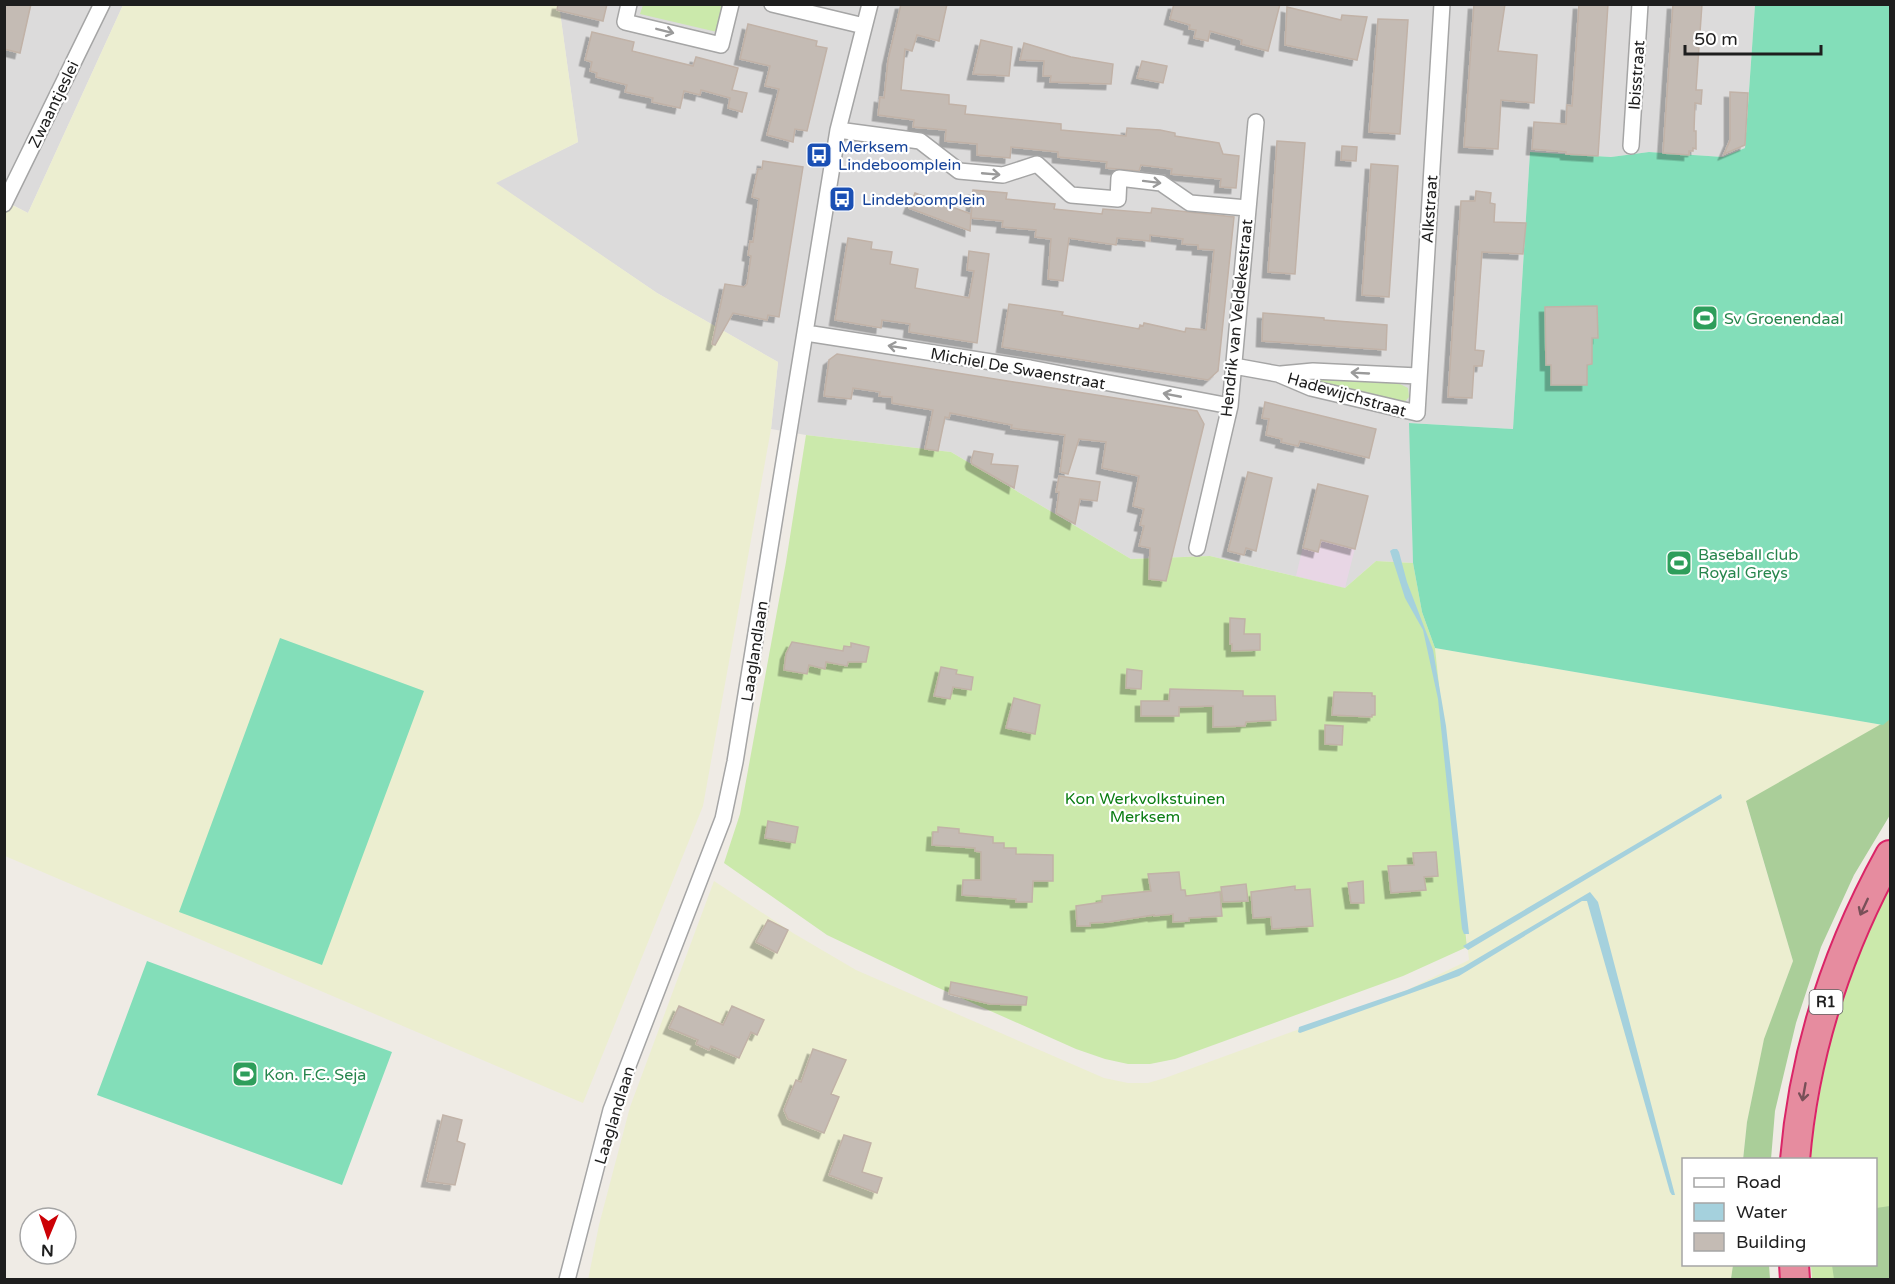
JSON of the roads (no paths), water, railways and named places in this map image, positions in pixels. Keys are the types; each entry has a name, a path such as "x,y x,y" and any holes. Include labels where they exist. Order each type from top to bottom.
{"highway":[{"name":"R1","path":"1794,1158 1805,1087 1826,1002 1849,939 1890,855"}],"street":[{"name":"Zwaantjeslei","path":"4,204 102,4"},
{"path":"629,4 625,22 721,45 731,4"},
{"path":"772,4 864,26"},
{"name":"Laaglandlaan","path":"567,1280 611,1110 723,819 735,762 838,130 870,4"},
{"name":"Alkstraat","path":"1417,413 1442,4"},
{"name":"Ibisstraat","path":"1631,146 1640,4"},
{"name":"Hendrik van Veldekestraat","path":"1197,548 1230,406 1256,122"},
{"path":"838,130 920,141 959,171 1003,175 1037,164 1071,195 1118,200 1119,178 1161,183 1190,204 1247,208"},
{"name":"Michiel De Swaenstraat","path":"806,333 1030,368 1230,406"},
{"name":"Hadewijchstraat","path":"1234,366 1278,374 1311,388 1417,413"},
{"name":"Hadewijchstraat","path":"1278,374 1313,371 1418,376"}],"water":[{"path":"1393,549 1399,552 1407,582 1433,650 1446,726 1469,934 1464,934 1462,929 1438,699 1423,630 1405,598 1390,551"},
{"path":"1721,794 1722,798 1468,950 1463,946"},
{"path":"1590,892 1598,902 1675,1195 1670,1192 1587,901 1582,901 1459,976 1298,1032 1299,1027 1407,990 1463,967"}],"place":[{"name":"Merksem Lindeboomplein","path":"819,155"},
{"name":"Lindeboomplein","path":"842,199"},
{"name":"Sv Groenendaal","path":"1705,318"},
{"name":"Baseball club Royal Greys","path":"1679,563"},
{"name":"Kon. F.C. Seja","path":"245,1074"}],"park label":[{"name":"Kon Werkvolkstuinen Merksem","path":"1145,807"}]}
